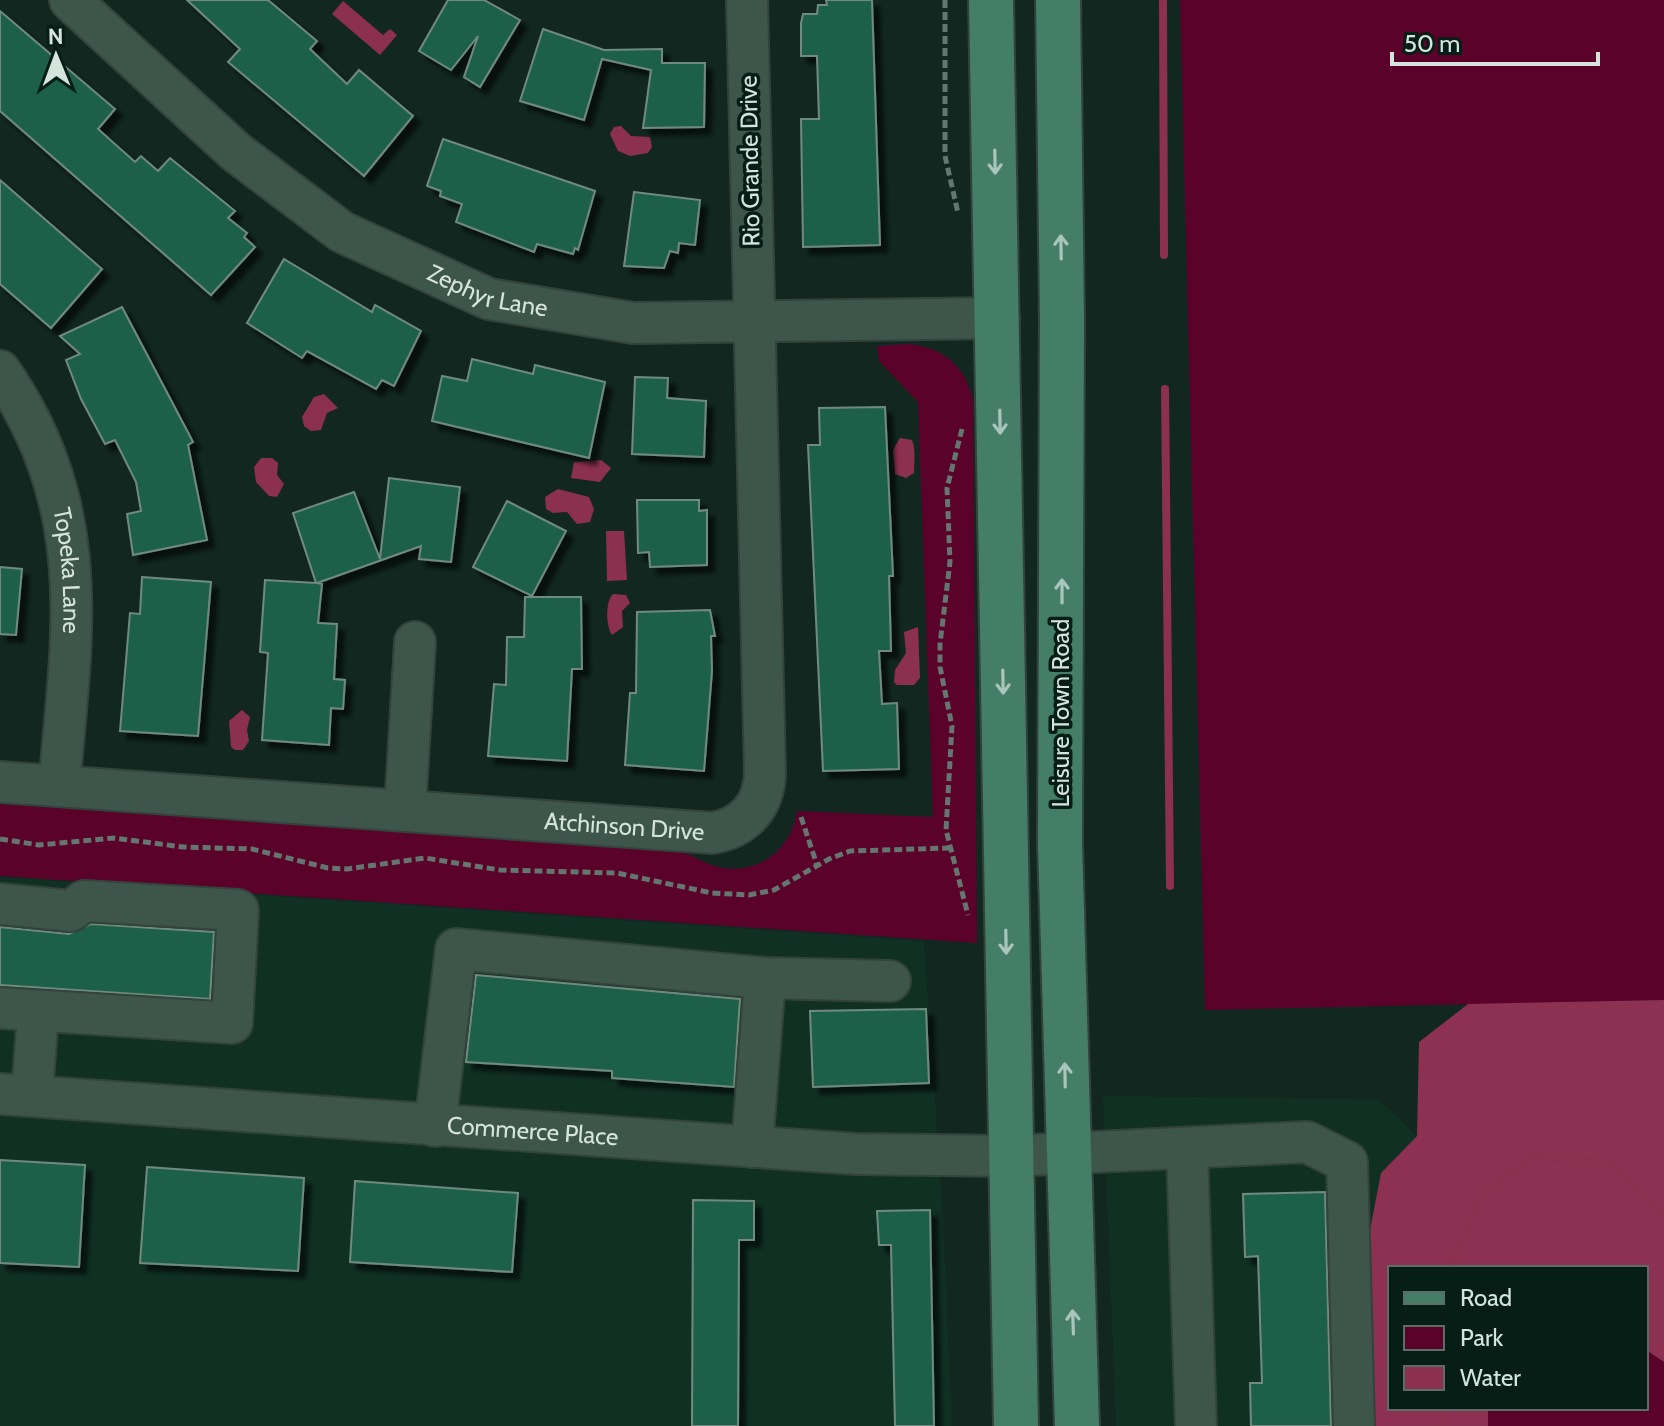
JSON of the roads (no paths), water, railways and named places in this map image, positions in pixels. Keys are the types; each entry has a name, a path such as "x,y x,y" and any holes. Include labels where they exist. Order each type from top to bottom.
{"main road":[{"path":"991,0 999,318 1009,1156 1016,1426"},
{"name":"Leisure Town Road","path":"1058,0 1063,455 1060,843 1077,1426"},
{"path":"993,64 1023,119 1028,289 1062,319"},
{"path":"999,318 1034,341 1036,426 1063,455"}],"street":[{"name":"Zephyr Lane","path":"70,0 236,152 342,232 489,299 633,323 999,318"},
{"name":"Rio Grande Drive","path":"747,0 753,323"},
{"name":"Atchinson Drive","path":"0,782 713,833 738,825 757,806 765,773 753,323"},
{"name":"Topeka Lane","path":"0,371 23,406 50,460 66,518 71,563 72,623 59,786"},
{"path":"405,810 415,642"},
{"path":"0,904 71,911 84,901 238,910 232,1023 19,1009 16,1095"},
{"path":"435,1126 456,949 765,978 890,981"},
{"path":"752,1147 765,978"},
{"name":"Commerce Place","path":"16,1095 857,1154 1009,1156 1307,1142 1347,1162 1354,1426"},
{"path":"1187,1149 1196,1426"}],"water":[{"path":"343,1 383,35 390,29 397,35 380,55 332,14"},
{"path":"621,126 631,136 650,137 652,147 648,153 630,156 618,151 610,134 614,127"},
{"path":"324,394 338,408 327,413 321,430 311,431 304,426 302,417 314,397"},
{"path":"900,438 912,440 914,448 914,473 906,478 895,474 893,450"},
{"path":"261,458 272,458 278,463 277,475 284,484 277,497 269,496 256,482 254,467"},
{"path":"601,460 611,468 600,482 571,478 574,462"},
{"path":"558,489 589,497 594,509 590,522 577,524 567,512 553,513 546,509 545,497"},
{"path":"606,531 624,531 627,580 607,581"},
{"path":"613,594 626,595 630,603 622,611 623,627 612,635 607,614"},
{"path":"918,627 920,678 914,685 897,685 894,682 895,670 906,653 904,632"},
{"path":"242,710 250,717 247,730 249,741 243,750 235,750 231,747 229,721"}],"waterway":[{"path":"1163,0 1164,255"},
{"path":"1165,389 1170,886"},
{"path":"1451,1266 1484,1191 1533,1157 1607,1161 1664,1219"},
{"path":"1442,1410 1442,1426"}]}
